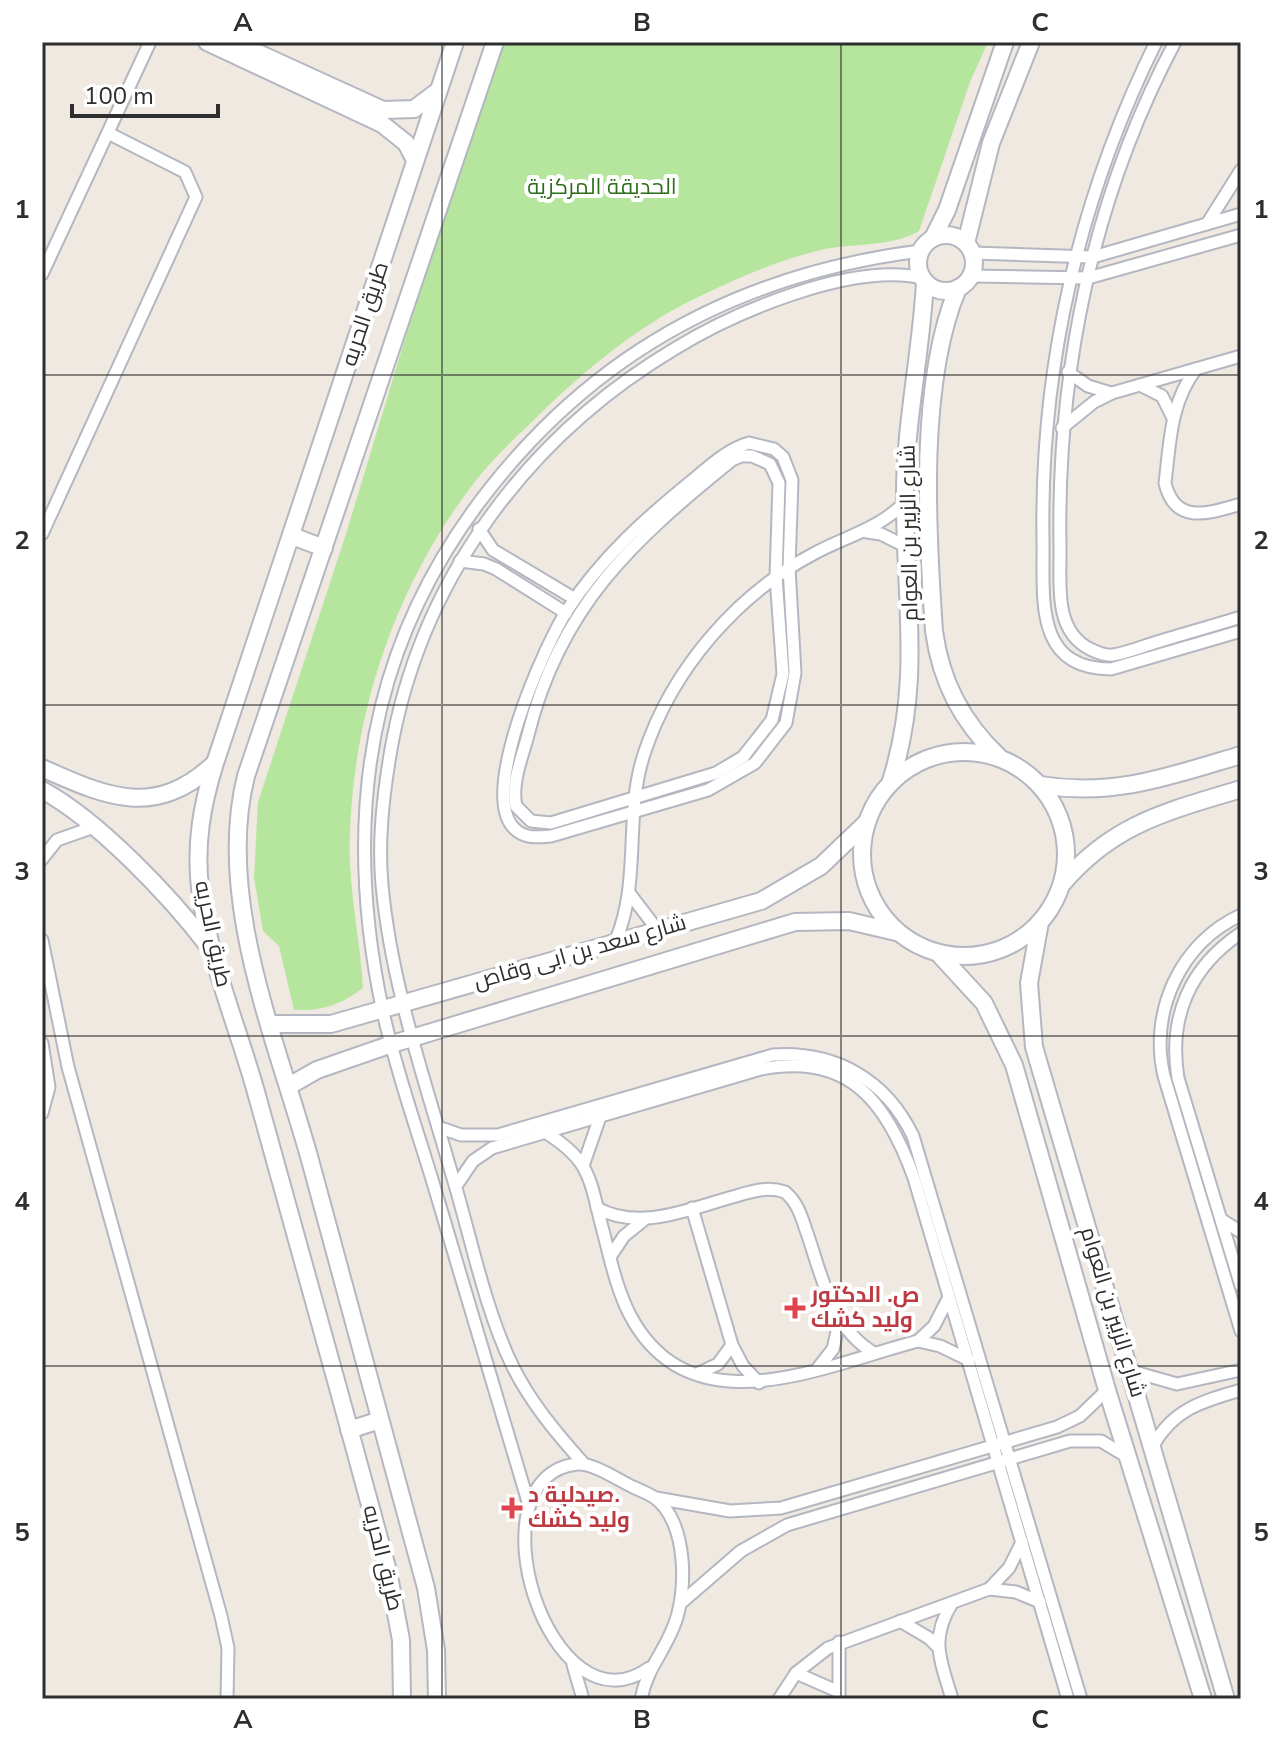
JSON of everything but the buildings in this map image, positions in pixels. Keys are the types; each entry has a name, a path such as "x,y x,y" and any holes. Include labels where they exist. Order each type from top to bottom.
{"street":[{"path":"42,274 150,42"},
{"path":"207,42 335,96 393,112 424,104 439,90"},
{"path":"234,42 391,129 406,143 415,160"},
{"name":"طريق الحريه","path":"402,1699 396,1609 250,1069 212,951 200,888 198,835 201,809 215,763 455,42"},
{"name":"طريق الحريه","path":"437,1699 436,1650 426,1588 270,1024 238,888 238,813 246,776 495,42"},
{"path":"649,1668 639,1675 615,1682 591,1676 572,1660 538,1609 531,1589 526,1549 529,1505 383,1010 364,880 363,842 371,765 385,688 397,647 433,568 458,530 546,424 592,383 655,338 725,302 828,267 920,251 933,238 947,210 1005,42"},
{"path":"971,276 969,248 991,143 1031,42"},
{"path":"1156,42 1114,139 1070,280 1052,374 1044,458 1045,614 1048,629 1066,656 1095,669 1111,669 1241,631"},
{"path":"1175,42 1121,164 1093,257 1068,372 1062,428 1061,607 1069,631 1088,648 1112,655 1241,617"},
{"path":"42,534 195,206 195,188 185,172 108,133"},
{"path":"1207,224 1241,170"},
{"path":"933,238 950,234 969,248 1076,259 1093,257 1241,214"},
{"path":"1107,1390 1090,1408 1068,1422 781,1508 705,1509 656,1498 584,1464 538,1408 513,1367 411,1038 402,1005 382,884 384,791 411,669 433,611 479,529 532,465 574,423 644,367 697,335 756,307 818,288 896,274 924,280 941,291 958,288 971,276 1088,278 1241,235"},
{"path":"920,251 918,265 924,280"},
{"name":"شارع الزبير بن العوام","path":"890,783 910,695 905,502 910,400 924,280"},
{"name":"شارع الزبير بن العوام","path":"958,288 941,340 929,469 934,631 937,655 952,696 973,729 1001,758"},
{"path":"1062,428 1094,402 1112,393 1241,356"},
{"path":"1196,369 1185,384 1173,419 1165,483 1172,502 1188,514 1198,516 1235,505 1241,514"},
{"path":"1068,372 1088,386 1112,393"},
{"path":"1140,385 1162,396 1173,419"},
{"path":"789,568 789,468 783,457 762,444 737,446 653,518 606,577 571,628 521,738 514,796 516,806 531,821 551,823 632,800 730,766 765,733 778,705 783,674 776,577 779,483 770,464 752,456 732,460 653,518 616,547 575,599 541,660 504,792 507,818 516,830 535,837 551,836 708,790 741,773 778,738 795,690 789,568"},
{"path":"616,940 630,894 632,800 655,726 695,657 732,613 776,577 827,547 866,531 905,502"},
{"path":"479,529 493,550 575,599"},
{"path":"866,531 881,534 907,547"},
{"path":"292,536 324,548"},
{"path":"460,561 496,569 566,613"},
{"path":"1185,633 1189,646"},
{"path":"1062,884 1066,849 1064,832 1050,799 1040,785 1001,758 977,752 942,755 909,768 890,783 875,802 866,823 861,847 865,882 880,914 896,932 938,953 960,956 1004,948 1040,922 1062,884 1092,852 1128,827 1241,789"},
{"path":"1040,785 1078,790 1126,787 1241,755"},
{"path":"42,768 97,790 147,798 178,792 215,763"},
{"path":"42,790 94,827 168,898 212,951"},
{"name":"شارع سعد بن ابى وقاص","path":"270,1024 311,1027 383,1010 656,928 761,901 821,866 866,823"},
{"path":"42,859 57,840 94,827"},
{"path":"630,894 656,928"},
{"path":"1241,915 1207,937 1185,962 1164,1009 1160,1042 1164,1076 1241,1331"},
{"name":"شارع سعد بن ابى وقاص","path":"289,1086 317,1070 392,1044 795,922 849,921 896,932"},
{"name":"شارع الزبير بن العوام","path":"1040,922 1029,983 1034,1047 1226,1699"},
{"path":"1240,1280 1178,1078 1174,1045 1179,1012 1192,981 1214,954 1241,933"},
{"path":"42,940 68,1067 221,1616 228,1648 227,1699"},
{"name":"شارع الزبير بن العوام","path":"938,953 984,1003 1006,1042 1107,1390 1203,1699"},
{"path":"42,1043 49,1087 42,1113"},
{"path":"456,1186 466,1169 481,1154 600,1117 642,1098 758,1057 789,1054 836,1062 864,1076 888,1096 913,1136 1000,1444 1022,1542 1068,1699"},
{"path":"438,1127 461,1135 498,1135 776,1067 819,1069 860,1088 884,1110 900,1139 969,1360 1000,1444"},
{"path":"600,1117 584,1163 624,1302 642,1332 666,1357 697,1374 728,1382 759,1383 918,1341 950,1349 969,1360"},
{"path":"545,1132 584,1163"},
{"path":"597,1208 619,1218 644,1220 762,1189 785,1192 798,1208 839,1323 855,1340 874,1353"},
{"path":"692,1208 732,1345 743,1366 759,1383"},
{"path":"610,1257 624,1236 644,1220"},
{"path":"1222,1220 1241,1232"},
{"path":"1076,1278 1101,1271"},
{"path":"918,1341 940,1317 949,1297"},
{"path":"817,1370 833,1349 839,1323"},
{"path":"697,1374 718,1364 732,1345"},
{"path":"1131,1371 1177,1384 1241,1370"},
{"path":"1153,1446 1167,1424 1187,1408 1241,1390"},
{"path":"349,1430 380,1420"},
{"path":"682,1602 720,1567 787,1525 1004,1460 1086,1439 1115,1447 1128,1457"},
{"path":"1004,1460 1081,1699"},
{"path":"529,1505 549,1475 566,1467 584,1464"},
{"path":"641,1699 649,1668 669,1637 682,1602 681,1550 669,1518 656,1498"},
{"path":"779,1699 796,1673 839,1642 989,1589 1009,1568 1022,1542"},
{"path":"989,1589 1016,1592 1040,1602"},
{"path":"952,1699 937,1646 942,1623 953,1603"},
{"path":"900,1621 937,1646"},
{"path":"796,1673 838,1695 839,1642"},
{"path":"572,1660 583,1699"}],"green space":[{"name":"الحديقة المركزية","path":"499,42 988,42 970,82 919,231 898,240 825,249 789,259 684,304 629,339 577,380 490,463 474,483 423,562 402,604 371,692 354,784 350,831 352,889 363,988 331,1006 294,1010 279,946 263,931 254,878 258,802 346,534 454,177"}],"place":[{"name":"ص. الدكتور وليد كشك","path":"795,1308"},
{"name":"صيدلية د. وليد كشك","path":"512,1508"}]}
